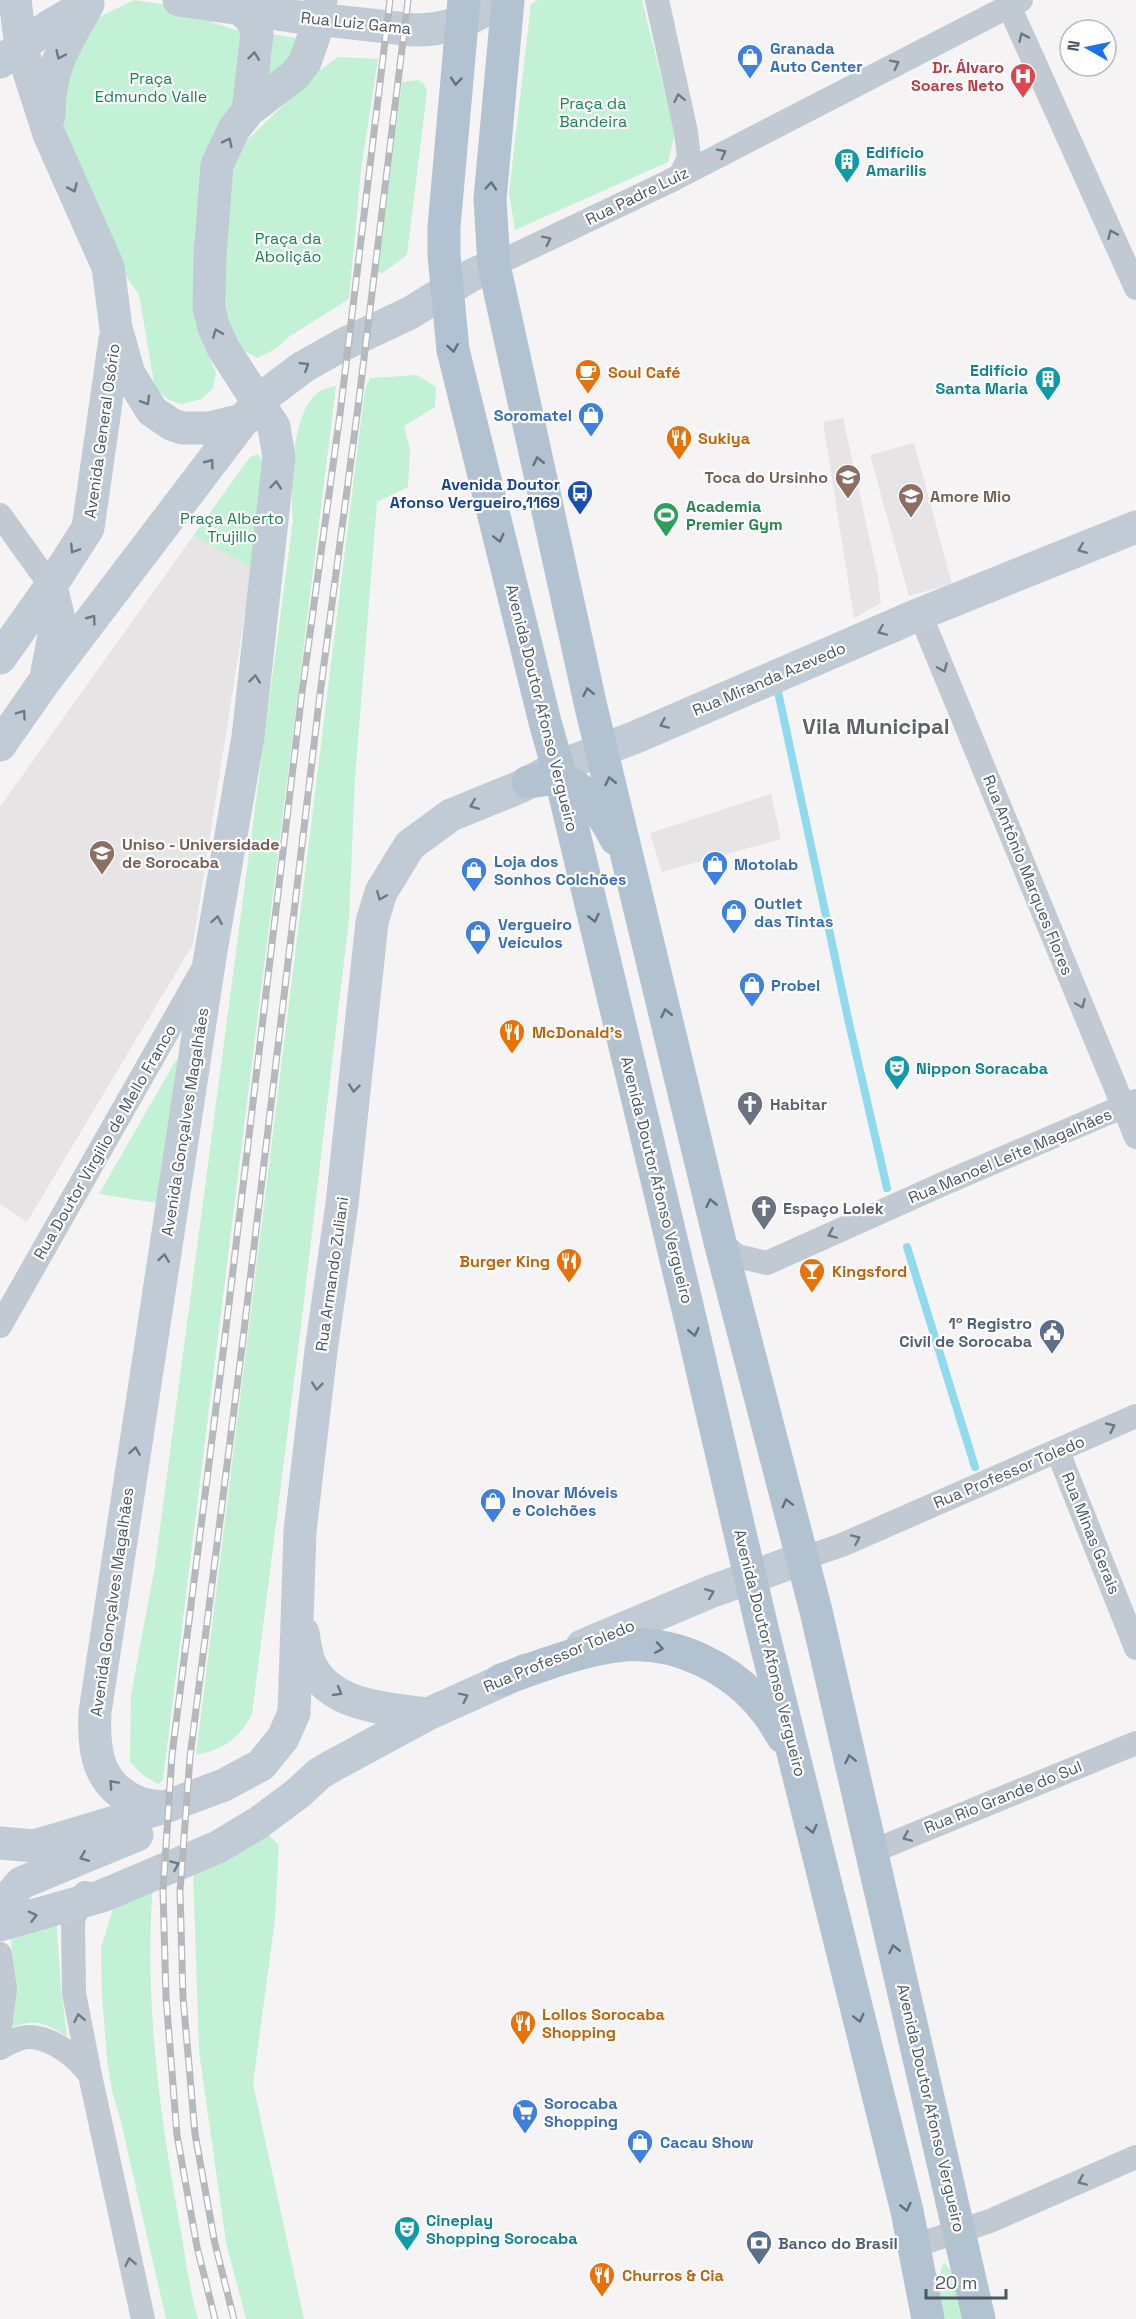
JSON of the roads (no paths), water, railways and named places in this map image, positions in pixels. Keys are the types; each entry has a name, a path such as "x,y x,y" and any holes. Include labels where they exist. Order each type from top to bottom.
{"main road":[{"name":"Avenida Doutor Afonso Vergueiro","path":"506,0 490,199 494,265 591,707 603,749 720,1242 816,1611 979,2319"},
{"name":"Avenida Doutor Afonso Vergueiro","path":"463,11 443,239 453,350 559,773 914,2246 928,2318"},
{"path":"528,782 559,773 585,795 608,821 633,879"},
{"path":"501,1680 563,1659 625,1645 652,1646 691,1655 726,1673 765,1710 784,1739 799,1772"}],"street":[{"path":"15,0 10,55 49,134 108,267 116,328"},
{"name":"Rua Luiz Gama","path":"178,0 239,9 320,10 414,30 432,30 463,11 506,0"},
{"path":"657,0 686,132 688,158 681,174"},
{"path":"10,55 48,27 92,2"},
{"path":"49,134 53,73 58,57 92,2"},
{"path":"1015,3 1136,288"},
{"name":"Rua Padre Luiz","path":"247,399 342,345 410,313 470,276 681,174 1015,3"},
{"path":"239,9 250,16 255,23 257,34 248,111"},
{"path":"0,745 247,399 213,325 209,308 210,256 217,165 234,129 248,111 295,75 305,62 320,10"},
{"name":"Avenida General Osório","path":"116,328 129,374 152,411 171,424 182,428 209,428 247,399"},
{"name":"Avenida General Osório","path":"0,658 51,586 87,528 116,328"},
{"name":"Avenida Gonçalves Magalhães","path":"165,1807 138,1803 112,1786 96,1753 95,1712 210,957 248,737 279,457 274,428 247,399"},
{"path":"0,515 51,586 58,615 53,650 44,682"},
{"name":"Rua Miranda Azevedo","path":"559,773 603,749 920,614 1136,527"},
{"name":"Rua Antônio Marques Flores","path":"920,614 1130,1104 1136,1137"},
{"name":"Rua Armando Zuliani","path":"305,1784 294,1713 300,1531 321,1351 341,1215 372,922 381,892 410,845 451,815 528,782"},
{"name":"Rua Doutor Virgilio de Mello Franco","path":"0,1326 210,957"},
{"name":"Rua Manoel Leite Magalhães","path":"720,1242 737,1256 767,1263 945,1183 1130,1104"},
{"name":"Rua Professor Toledo","path":"0,1925 83,1899 218,1847 258,1823 305,1784 428,1714 501,1680 751,1577 842,1545 1136,1416"},
{"name":"Rua Minas Gerais","path":"1058,1452 1136,1648"},
{"path":"298,1605 309,1663 324,1683 350,1699 367,1705 428,1714"},
{"path":"0,1908 21,1883 216,1802 254,1781 277,1762 287,1746 291,1737 294,1713"},
{"name":"Rua Armando Zuliani","path":"165,1807 224,1785 261,1765 283,1738 294,1713"},
{"name":"Rua Rio Grande do Sul","path":"871,1852 1136,1743"},
{"path":"0,1843 34,1846 165,1807"},
{"path":"83,1899 87,1912 72,1944 74,1993 143,2319"},
{"path":"0,1954 5,1990 0,2027"},
{"path":"0,2048 21,2038 31,2037 42,2040 75,2057 90,2075"},
{"path":"914,2246 990,2220 1136,2157"}],"waterway":[{"path":"777,687 887,1188"},
{"path":"907,1247 975,1467"}],"railway":[{"path":"215,2319 197,2247 177,2135 166,1997 163,1891 172,1755 225,1337 302,692 340,414 390,0"},
{"path":"234,2319 215,2244 195,2134 183,1997 180,1891 190,1757 243,1339 320,694 408,0"}],"place":[{"name":"Granada Auto Center","path":"750,80"},
{"name":"Dr. Álvaro Soares Neto","path":"1023,99"},
{"name":"Edifício Amarilis","path":"847,184"},
{"name":"Soul Café","path":"588,395"},
{"name":"Edifício Santa Maria","path":"1048,402"},
{"name":"Soromatel","path":"591,438"},
{"name":"Sukiya","path":"679,461"},
{"name":"Toca do Ursinho","path":"848,500"},
{"name":"Avenida Doutor Afonso Vergueiro,1169","path":"580,516"},
{"name":"Amore Mio","path":"911,519"},
{"name":"Academia Premier Gym","path":"666,538"},
{"name":"Uniso - Universidade de Sorocaba","path":"102,876"},
{"name":"Motolab","path":"715,887"},
{"name":"Loja dos Sonhos Colchões","path":"474,893"},
{"name":"Outlet das Tintas","path":"734,935"},
{"name":"Vergueiro Veículos","path":"478,956"},
{"name":"Probel","path":"752,1008"},
{"name":"McDonald's","path":"512,1055"},
{"name":"Nippon Soracaba","path":"897,1091"},
{"name":"Habitar","path":"750,1127"},
{"name":"Espaço Lolek","path":"764,1231"},
{"name":"Burger King","path":"569,1284"},
{"name":"Kingsford","path":"812,1294"},
{"name":"1º Registro Civil de Sorocaba","path":"1052,1355"},
{"name":"Inovar Móveis e Colchões","path":"493,1524"},
{"name":"Lollos Sorocaba Shopping","path":"523,2046"},
{"name":"Sorocaba Shopping","path":"525,2135"},
{"name":"Cacau Show","path":"640,2165"},
{"name":"Cineplay Shopping Sorocaba","path":"407,2252"},
{"name":"Banco do Brasil","path":"759,2266"},
{"name":"Churros & Cia","path":"602,2298"}],"district":[{"name":"Vila Municipal","path":"876,726"}],"park label":[{"name":"Praça Edmundo Valle","path":"151,87"},
{"name":"Praça da Bandeira","path":"593,112"},
{"name":"Praça da Abolição","path":"288,247"},
{"name":"Praça Alberto Trujillo","path":"232,527"}]}
